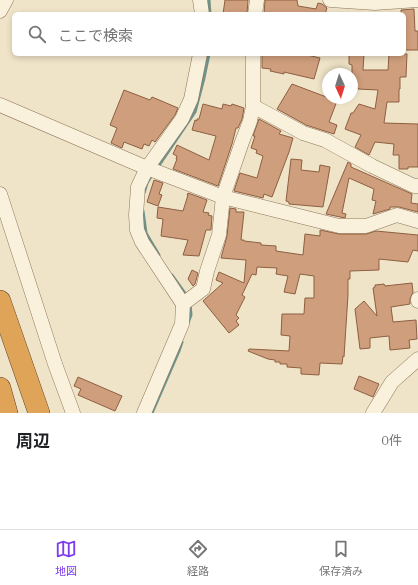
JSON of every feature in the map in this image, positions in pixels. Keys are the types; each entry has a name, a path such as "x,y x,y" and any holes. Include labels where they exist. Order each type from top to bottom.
{"highway":[{"path":"0,300 17,408"},
{"path":"0,325 17,408"}],"street":[{"path":"0,11 6,0"},
{"path":"200,0 202,12"},
{"path":"255,12 257,0"},
{"path":"330,0 374,3 418,0"},
{"path":"144,413 182,324 183,304 142,242 137,230 136,215 138,187 147,168 182,119 191,99 200,56"},
{"path":"183,304 203,289 219,234 223,196 250,121 253,106 253,56"},
{"path":"0,105 147,168 223,196 339,226 366,226 397,216 418,221"},
{"path":"253,106 303,133 325,140 372,166 414,186 418,186"},
{"path":"0,194 73,413"},
{"path":"373,413 392,382 418,359"}],"building":[{"path":"225,0 248,0 247,12 223,12"},
{"path":"265,0 297,0 298,6 316,9 318,3 327,8 326,12 264,12"},
{"path":"414,9 415,31 418,31 418,50 406,50 406,12 401,12 401,10"},
{"path":"407,54 406,77 400,77 399,102 387,102 384,123 418,124 418,167 399,169 399,155 393,155 394,144 375,142 369,155 355,147 361,135 345,129 351,113 353,113 359,104 375,109 378,90 358,89 358,68 352,68 352,65 349,64 349,56 364,56 363,70 388,70 389,56 406,56"},
{"path":"262,56 312,56 320,58 314,79 284,72 284,74 270,71 271,69 262,68"},
{"path":"292,84 322,95 322,104 336,104 329,122 337,125 334,134 306,125 277,109"},
{"path":"124,90 150,100 152,97 178,108 175,115 155,142 152,140 149,146 144,144 142,149 124,142 122,148 111,143 117,128 110,125"},
{"path":"203,104 222,109 223,104 231,106 232,104 244,108 242,119 238,128 236,128 218,186 173,169 177,156 173,154 177,145 209,160 216,136 192,130 195,120 197,121 197,119 199,119"},
{"path":"259,119 281,131 279,134 293,138 272,197 264,194 263,198 234,191 240,173 257,178 263,156 256,153 257,150 251,148 255,136 253,136"},
{"path":"291,159 302,160 301,170 319,172 320,165 330,167 323,207 289,204 289,202 286,201"},
{"path":"348,162 351,164 351,167 412,194 411,203 418,204 418,212 399,207 390,207 390,209 373,214 376,201 372,200 374,189 349,178 342,213 346,214 345,218 326,214"},
{"path":"154,180 163,183 159,194 162,195 158,206 147,202"},
{"path":"188,193 207,200 203,212 209,213 208,215 212,216 211,230 206,230 199,256 183,255 188,240 161,236 163,219 157,218 158,207 183,211"},
{"path":"230,208 236,209 236,212 244,212 241,240 261,243 261,245 276,246 276,251 303,255 305,234 320,236 320,230 339,234 366,234 376,231 418,235 418,251 413,250 408,262 379,259 379,270 350,271 350,279 348,279 344,357 343,356 342,364 320,363 319,375 301,374 301,368 287,367 287,364 280,364 280,362 275,362 275,360 268,359 248,351 249,349 289,351 290,336 281,335 282,314 304,314 305,298 314,298 314,276 300,274 295,294 284,292 288,276 276,274 277,268 257,267 256,275 252,274 242,295 245,297 236,315 239,318 236,321 239,325 229,333 203,301 223,283 216,280 219,272 244,283 246,260 221,258 227,236"},
{"path":"192,270 198,273 193,286 188,279"},
{"path":"412,283 413,292 410,299 410,304 391,307 393,322 416,320 417,339 409,340 410,348 390,350 389,336 370,338 370,348 360,349 355,309 364,301 377,316 373,288 375,285 384,284 385,286"},
{"path":"359,376 379,384 373,397 354,389"},
{"path":"78,377 122,396 115,411 78,395 81,389 74,386"}],"waterway":[{"path":"209,0 210,12"},
{"path":"158,167 195,112 209,56"},
{"path":"144,193 147,183 152,175"},
{"path":"143,211 146,233 159,255"},
{"path":"172,275 187,296"},
{"path":"188,323 191,315 190,303"},
{"path":"152,413 182,342"}]}
